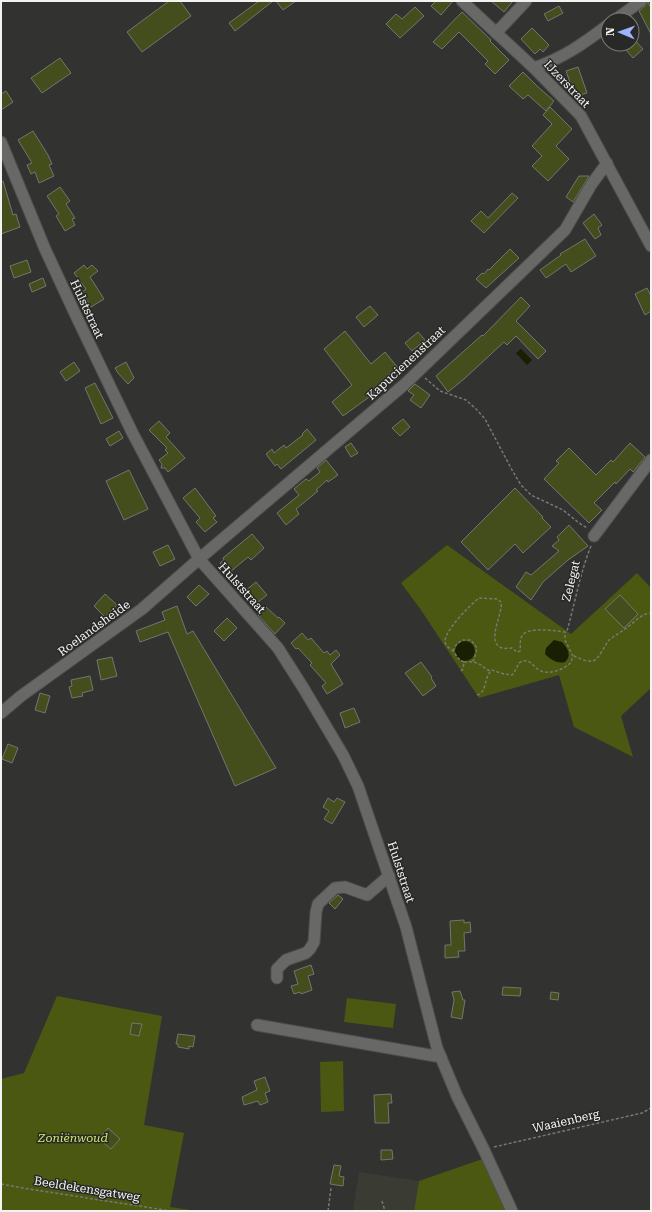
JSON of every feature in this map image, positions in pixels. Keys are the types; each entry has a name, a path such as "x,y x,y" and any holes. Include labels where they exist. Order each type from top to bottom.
{"street":[{"name":"IJzerstraat","path":"462,1 534,68 581,116 651,246"},
{"path":"496,33 526,1"},
{"path":"626,12 641,1"},
{"path":"534,68 548,63 579,47 600,31"},
{"name":"Hulststraat","path":"1,142 45,249 78,320 132,432 199,559 278,648 343,755 358,786 406,927 437,1048 457,1096 512,1211"},
{"name":"Kapucienenstraat","path":"199,559 405,384 565,230 588,190 606,163"},
{"path":"594,536 651,460"},
{"name":"Roelandsheide","path":"1,713 21,696 142,610 199,559"},
{"path":"276,978 277,969 286,960 306,953 310,949 314,942 318,904 334,888 345,887 367,895 389,876"},
{"path":"257,1025 441,1057"}],"path":[{"path":"418,371 440,391 466,400 477,410 485,419 512,470 521,484 531,495 563,510 579,523 588,528 594,536"},
{"name":"Zelegat","path":"566,631 584,564 594,536"},
{"path":"573,656 570,663 563,668 545,672 541,671 531,662 525,661 519,663 512,675 485,669 476,662 464,662 447,647 447,634 464,611 479,598 497,599 501,602 502,608 496,624 496,640 498,645 503,648 512,648 517,652 520,651 523,633 528,631 543,630 566,631 566,640 573,656 587,661 593,661 597,658 610,639 639,618 651,613"},
{"path":"453,651 456,645 462,640 471,640 477,648 474,660 471,662"},
{"path":"461,671 464,662"},
{"path":"477,696 483,691 487,677 491,671"},
{"name":"Waaienberg","path":"484,1150 642,1113 651,1108"},
{"name":"Beeldekensgatweg","path":"1,1184 171,1211"},
{"path":"328,1211 331,1188"},
{"path":"382,1201 385,1211"}],"shaded area":[{"path":"521,349 532,360 527,365 516,353"},
{"path":"554,640 562,642 569,654 565,662 554,661 545,654 546,648"},
{"path":"465,641 472,644 475,651 472,658 465,661 458,658 455,651 458,644"},
{"path":"359,1172 419,1181 414,1211 353,1211"}],"green space":[{"path":"447,545 571,634 637,573 651,588 651,688 621,716 633,757 574,727 559,675 479,698 421,610 401,583"},
{"name":"Zoniënwoud","path":"57,996 162,1016 144,1125 184,1133 170,1207 197,1211 1,1211 1,1079 24,1073"},
{"path":"347,998 396,1004 393,1028 344,1022"},
{"path":"343,1061 344,1111 321,1112 320,1062"},
{"path":"491,1156 515,1211 414,1211 419,1181"}],"building":[{"path":"169,1 180,1 191,16 142,52 127,32"},
{"path":"259,1 273,1 235,31 229,23"},
{"path":"276,1 296,1 283,10"},
{"path":"436,1 453,1 441,15 431,6"},
{"path":"491,1 513,1 504,12"},
{"path":"648,2 651,8 651,34 639,11"},
{"path":"559,6 563,13 548,21 544,14"},
{"path":"415,7 424,16 400,38 386,24 396,14 402,19"},
{"path":"462,12 509,60 495,74 485,64 488,61 459,32 442,49 433,42"},
{"path":"532,28 549,45 543,52 540,49 535,54 521,39"},
{"path":"628,52 640,52 633,58"},
{"path":"60,58 71,73 42,93 31,78"},
{"path":"578,67 587,93 576,96 566,71"},
{"path":"523,72 554,101 546,111 528,95 523,99 509,86"},
{"path":"6,91 13,102 1,110 1,94"},
{"path":"550,107 572,129 556,146 569,159 548,181 532,166 542,156 532,146 552,124 543,115"},
{"path":"33,131 48,155 52,164 49,165 54,176 39,183 35,172 31,174 27,165 32,163 18,140"},
{"path":"579,176 589,176 573,202 566,197"},
{"path":"3,181 13,215 16,214 20,227 1,234 1,182"},
{"path":"60,187 70,201 66,204 75,218 72,219 75,225 65,231 56,216 59,214 47,196"},
{"path":"512,193 518,198 484,233 471,221 481,211 488,218"},
{"path":"594,214 602,225 598,228 601,235 595,239 583,223"},
{"path":"585,239 596,256 571,272 566,264 546,278 540,270 561,255 560,254"},
{"path":"510,249 519,258 486,288 476,279 482,273 484,274 488,269 489,270"},
{"path":"27,260 31,272 14,278 10,266"},
{"path":"84,265 87,269 92,265 98,271 90,277 104,299 91,307 82,292 86,289 74,273"},
{"path":"43,278 46,286 32,292 29,284"},
{"path":"647,288 651,296 651,311 645,315 635,294"},
{"path":"521,297 530,306 516,321 546,351 538,359 516,336 507,345 504,342 448,392 436,376 482,335 483,336"},
{"path":"370,306 378,315 364,327 356,317"},
{"path":"345,331 371,364 385,352 398,368 383,380 387,384 343,416 332,402 352,385 324,349"},
{"path":"418,332 425,340 412,351 405,343"},
{"path":"74,362 80,371 66,381 60,372"},
{"path":"126,362 134,378 128,384 115,368"},
{"path":"95,383 113,418 101,424 85,388"},
{"path":"415,384 430,395 421,408 410,400 414,395 408,391"},
{"path":"403,419 410,427 400,436 392,428"},
{"path":"159,421 170,433 166,437 185,458 168,472 165,468 161,468 162,464 159,460 168,453 165,450 167,448 149,430"},
{"path":"307,429 316,440 281,469 277,464 275,466 266,454 272,449 274,453 284,445 286,448 303,435 302,434"},
{"path":"119,431 123,438 110,446 106,439"},
{"path":"351,443 358,453 351,457 345,447"},
{"path":"630,443 645,457 633,472 630,469 616,484 615,482 594,503 602,510 589,523 544,479 559,463 556,461 569,448 596,475 611,460 613,462"},
{"path":"326,460 338,475 328,482 327,480 316,490 318,491 296,509 299,514 286,525 277,513 299,495 294,489 306,479 309,481 320,472 317,468"},
{"path":"129,470 148,509 124,520 106,481"},
{"path":"195,488 216,516 213,518 217,522 205,532 196,522 200,518 183,498"},
{"path":"515,488 551,527 523,553 515,544 488,570 461,542"},
{"path":"569,525 588,546 568,560 543,582 531,600 516,587 526,572 531,575 559,551 552,546 559,540 557,537"},
{"path":"252,534 264,548 251,560 248,557 229,573 220,563 224,560 223,558"},
{"path":"168,545 175,559 160,566 153,552"},
{"path":"256,582 267,595 257,603 245,591"},
{"path":"199,585 209,594 196,606 187,597"},
{"path":"105,594 117,605 105,617 94,606"},
{"path":"620,595 638,614 624,628 605,609"},
{"path":"177,606 187,634 193,631 276,768 235,786 168,632 140,642 136,631 165,620 162,612"},
{"path":"266,607 285,623 275,634 258,615"},
{"path":"227,618 237,628 224,641 214,631"},
{"path":"302,633 308,640 311,638 324,653 327,651 330,655 336,650 340,655 331,664 343,684 327,694 322,686 326,683 310,665 312,663 298,648 296,649 291,643"},
{"path":"112,657 117,676 101,680 97,660"},
{"path":"421,662 432,677 431,678 436,686 423,696 405,673"},
{"path":"90,676 93,690 82,693 83,696 72,698 69,687 72,686 71,680"},
{"path":"40,693 50,696 45,713 35,710"},
{"path":"354,708 360,722 345,728 340,713"},
{"path":"8,744 18,748 12,763 2,759"},
{"path":"328,798 334,802 337,798 345,802 332,824 324,819 329,811 323,807"},
{"path":"338,895 343,899 335,909 329,903"},
{"path":"464,920 464,923 470,922 471,932 464,933 465,951 458,951 459,957 445,958 445,945 451,945 450,921"},
{"path":"311,965 314,974 308,976 312,990 301,994 300,992 294,994 291,986 298,984 294,971"},
{"path":"503,987 521,988 520,996 502,995"},
{"path":"460,991 463,1000 465,1000 462,1019 451,1017 454,1000 452,992"},
{"path":"551,992 559,993 558,1000 550,999"},
{"path":"132,1023 142,1024 139,1036 130,1034"},
{"path":"178,1034 195,1036 193,1047 189,1046 189,1049 178,1047 178,1044 176,1044"},
{"path":"265,1077 270,1091 265,1093 268,1102 260,1105 258,1101 244,1105 242,1097 257,1090 254,1081"},
{"path":"391,1094 392,1103 388,1103 389,1123 375,1123 374,1095"},
{"path":"108,1128 120,1139 111,1149 99,1139"},
{"path":"381,1150 392,1150 393,1159 381,1160"},
{"path":"334,1165 341,1166 339,1176 344,1177 343,1186 330,1184"}]}
